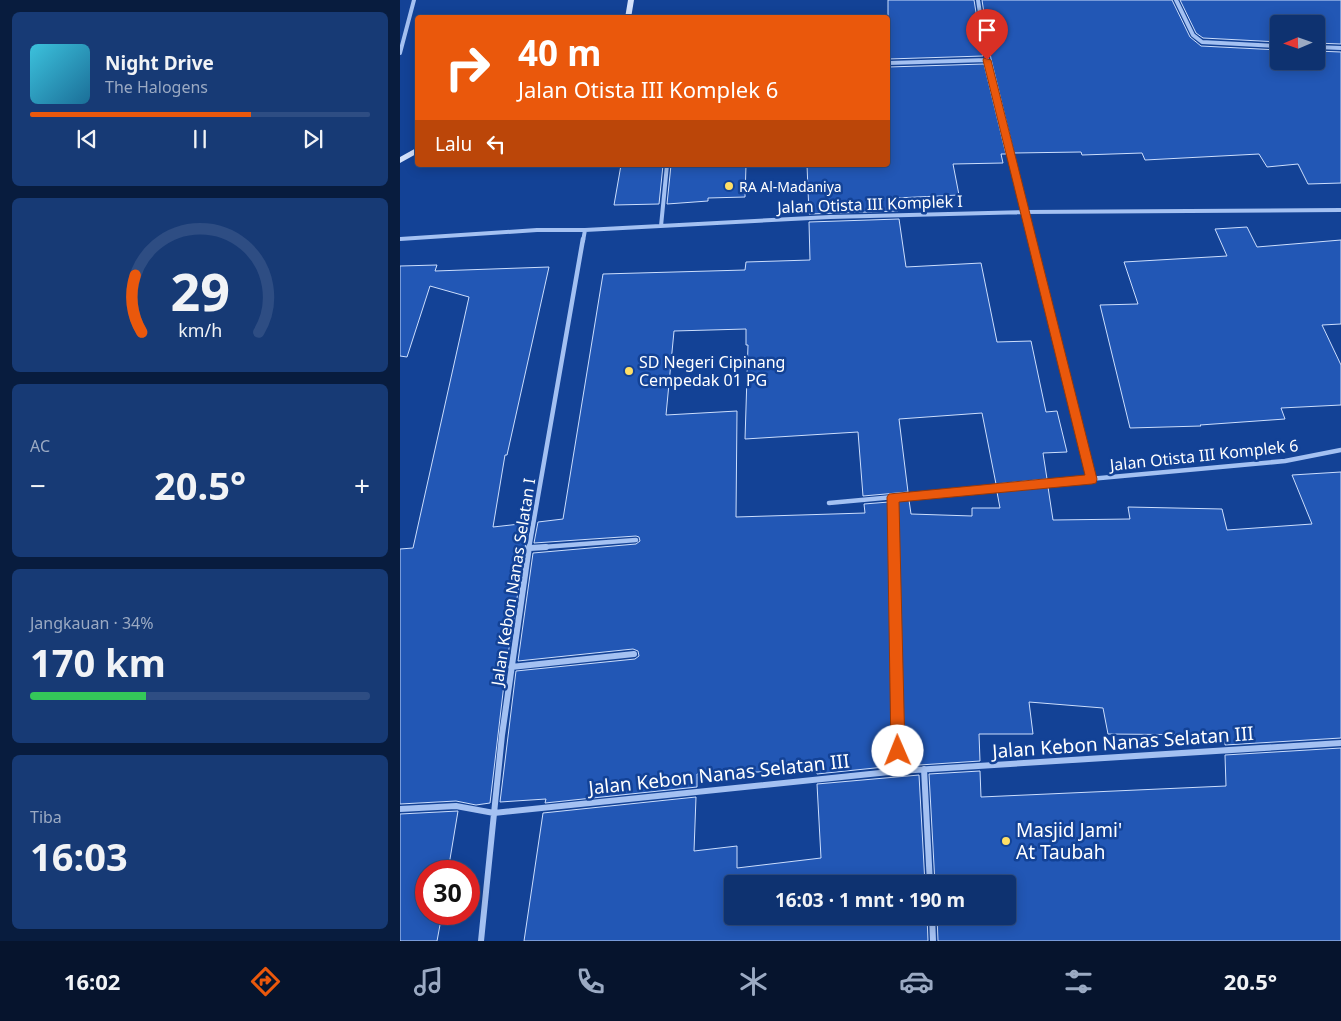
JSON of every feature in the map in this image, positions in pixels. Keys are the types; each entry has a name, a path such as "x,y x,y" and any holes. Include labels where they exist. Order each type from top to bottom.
{"street":[{"path":"400,53 414,0"},
{"path":"628,15 631,0"},
{"path":"978,0 987,60 1092,479"},
{"path":"1176,0 1193,35 1202,42 1270,46"},
{"path":"1325,47 1341,48"},
{"path":"890,63 987,60"},
{"path":"400,160 415,151"},
{"path":"661,226 667,167"},
{"name":"Jalan Otista III Komplek I","path":"400,239 537,230 585,230 830,217 1024,212 1341,210"},
{"name":"Jalan Kebon Nanas Selatan I","path":"481,941 511,667 585,230"},
{"name":"Jalan Otista III Komplek 6","path":"829,503 1285,461 1341,450"},
{"path":"893,497 899,771"},
{"path":"530,548 636,540"},
{"path":"511,667 634,654"},
{"name":"Jalan Kebon Nanas Selatan III","path":"400,809 456,806 494,812 899,771 1341,743"},
{"path":"924,769 930,875"},
{"path":"932,925 933,941"}],"building":[{"path":"888,0 974,0 983,56 890,59 890,15 888,15"},
{"path":"982,0 1172,0 1190,37 1201,46 1270,50 1270,70 1325,70 1325,51 1341,52 1341,183 1308,184 1298,164 1267,167 1259,154 1145,160 1142,153 1082,155 1081,152 1014,153 991,59"},
{"path":"1180,0 1341,0 1341,44 1325,43 1325,15 1270,15 1270,42 1203,38 1196,33"},
{"path":"984,64 1006,154 1001,154 1003,163 953,164 959,195 896,198 898,211 809,214 807,167 890,167 890,67"},
{"path":"621,167 663,167 659,204 614,205"},
{"path":"671,167 746,167 745,197 708,198 708,201 667,204"},
{"path":"899,219 906,267 981,263 997,342 1031,341 1046,412 1057,411 1067,452 1043,453 1047,479 996,484 982,413 899,419 908,492 863,496 858,432 745,439 748,345 746,345 746,329 674,331 666,415 737,411 736,517 865,513 864,504 889,502 894,766 817,774 817,770 697,774 697,787 545,803 546,799 500,802 516,671 635,659 639,656 638,651 633,649 518,661 533,553 636,544 640,541 639,537 636,536 534,543 538,522 563,519 603,274 745,270 746,262 810,260 809,222"},
{"path":"1247,227 1257,247 1341,240 1341,324 1322,325 1341,365 1341,405 1281,408 1285,419 1201,426 1130,428 1100,305 1138,304 1124,262 1227,256 1215,229"},
{"path":"437,265 435,271 549,267 507,455 505,455 493,527 529,523 506,667 490,803 476,805 456,801 400,804 400,549 413,548 469,297 430,286 407,357 400,356 400,266"},
{"path":"1341,472 1341,738 1225,745 1225,735 1108,734 1103,708 1029,702 1033,734 979,734 980,761 904,766 897,501 909,500 911,514 972,516 972,508 1000,508 997,492 1048,487 1053,520 1130,519 1128,507 1222,509 1227,530 1312,524 1292,475"},
{"path":"1341,748 1341,941 938,941 937,925 1016,925 1016,875 935,875 929,774 980,771 981,797 1226,786 1225,755"},
{"path":"919,775 925,875 724,875 724,925 927,925 928,941 524,941 543,813 696,797 694,851 737,846 737,868 821,858 817,784"},
{"path":"458,811 450,860 415,860 415,925 440,925 437,941 400,941 400,814"}],"place":[{"name":"RA Al-Madaniya","path":"729,186"},
{"name":"SD Negeri Cipinang Cempedak 01 PG","path":"629,371"},
{"name":"Masjid Jami' At Taubah","path":"1006,841"}],"route":[{"path":"898,751 893,497 1092,479 987,60"}]}
